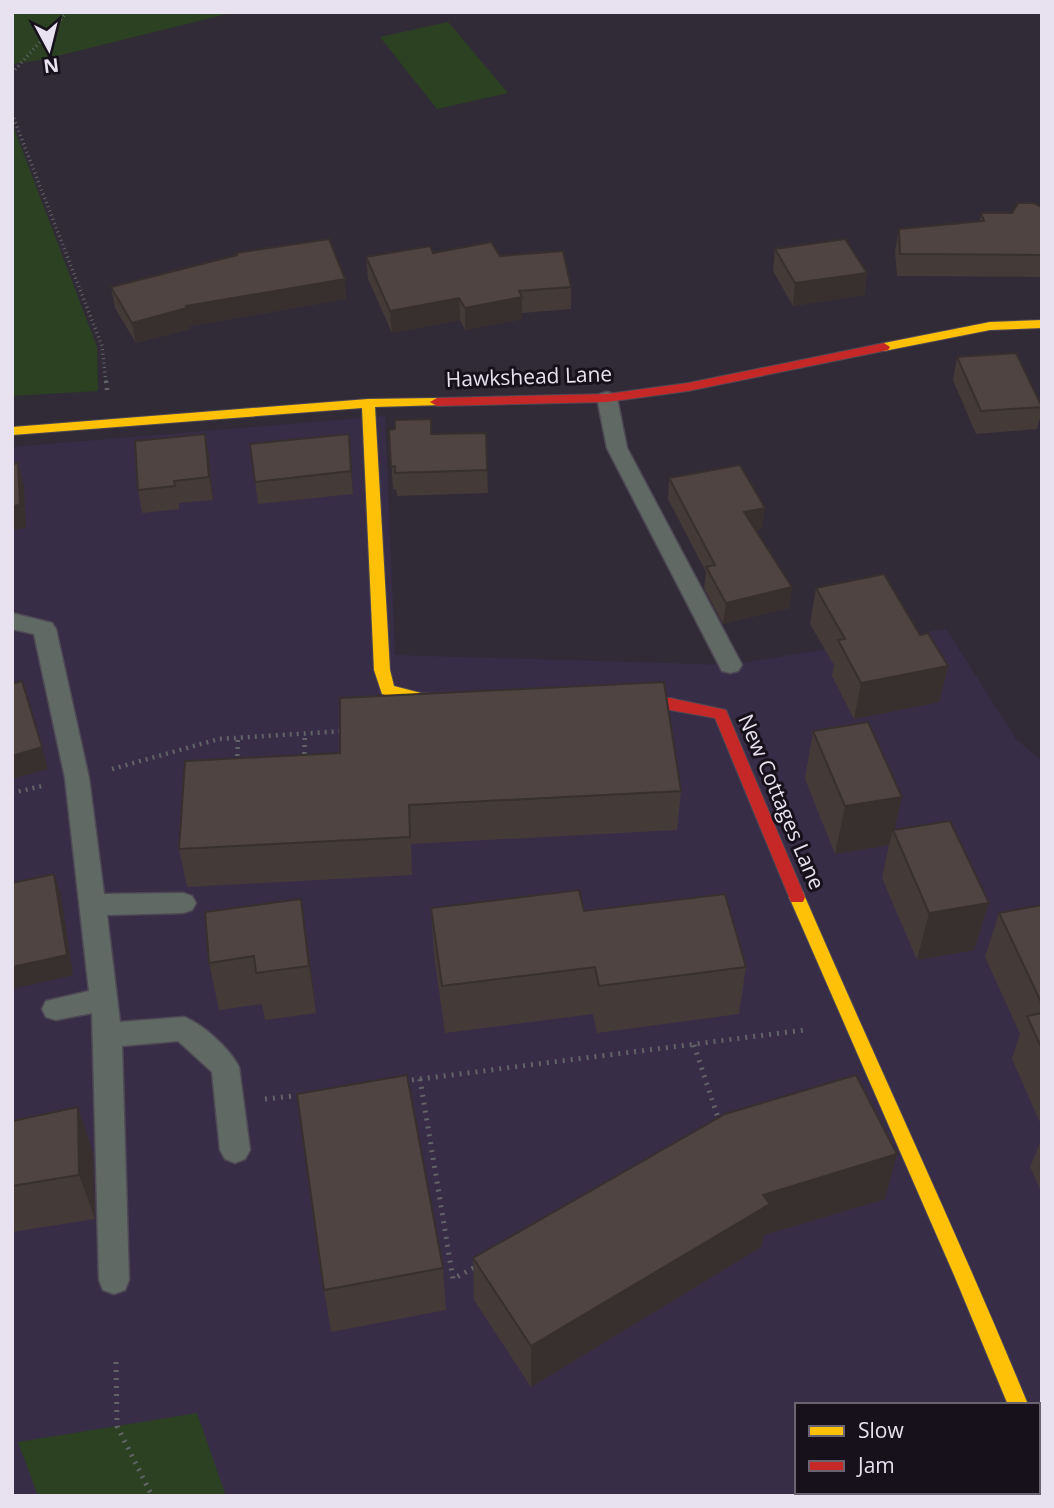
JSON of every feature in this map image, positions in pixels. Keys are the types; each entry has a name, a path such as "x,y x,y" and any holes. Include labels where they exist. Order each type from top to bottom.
{"street":[{"name":"Hawkshead Lane","path":"12,431 368,403 607,398 688,387 990,326 1042,324"},
{"path":"368,403 382,670 387,690 421,699 476,701"},
{"name":"New Cottages Lane","path":"601,703 670,704 721,714 851,1024 971,1287 1017,1402"}],"lane":[{"path":"607,398 617,448 730,665"},
{"path":"12,621 44,629 77,778 108,1035 114,1280"},
{"path":"93,905 183,903"},
{"path":"56,1009 104,999"},
{"path":"108,1035 184,1028 225,1068 234,1150"}],"path":[{"path":"12,73 67,12"},
{"path":"12,114 102,346 111,424"},
{"path":"77,778 219,739 357,730"},
{"path":"304,767 305,734"},
{"path":"237,771 238,738"},
{"path":"393,1083 851,1024"},
{"path":"694,1045 724,1136"},
{"path":"420,1079 453,1279 490,1259"},
{"path":"230,1104 311,1093"},
{"path":"116,1362 117,1426 152,1496"}],"shaded area":[{"path":"385,416 395,655 730,665 946,629 1016,739 1042,761 1042,1496 12,1496 12,447"}],"green space":[{"path":"12,12 235,12 41,60 12,64"},
{"path":"448,22 508,93 437,109 380,37"},
{"path":"12,123 97,347 98,391 12,396"},
{"path":"197,1413 226,1496 38,1496 18,1442"}],"building":[{"path":"1018,203 1034,203 1042,207 1042,255 900,254 899,229 984,221 981,213 1012,213"},
{"path":"329,239 345,279 186,306 187,308 132,323 111,287 237,255 236,253"},
{"path":"845,239 867,273 795,283 775,249"},
{"path":"491,242 500,256 563,251 571,287 519,291 522,297 465,308 459,298 390,311 366,257 430,246 433,253"},
{"path":"1016,353 1042,407 981,411 957,357"},
{"path":"431,419 431,434 486,433 487,470 395,473 395,466 391,467 389,430 395,429 395,420"},
{"path":"205,434 209,477 174,481 175,486 138,490 135,441"},
{"path":"349,434 351,471 255,482 250,444"},
{"path":"18,463 20,505 12,506 12,464"},
{"path":"740,465 765,508 744,512 792,587 726,603 706,567 715,565 669,478"},
{"path":"884,574 920,635 928,633 948,666 861,683 838,640 845,639 816,588"},
{"path":"22,681 42,747 12,756 12,684"},
{"path":"664,682 681,791 409,805 410,837 179,849 185,761 340,753 340,698"},
{"path":"868,722 902,797 845,806 813,731"},
{"path":"950,821 989,903 929,913 893,830"},
{"path":"54,874 67,955 12,967 12,883"},
{"path":"579,890 584,911 725,894 746,967 599,986 595,967 442,986 431,908"},
{"path":"301,899 309,966 256,973 254,956 209,963 205,912"},
{"path":"1042,905 1042,1004 999,913"},
{"path":"1042,1013 1042,1049 1027,1016"},
{"path":"407,1075 443,1268 324,1290 297,1094"},
{"path":"856,1075 897,1154 763,1195 770,1204 531,1346 473,1258 725,1114"},
{"path":"78,1107 79,1175 12,1186 12,1121"}],"traffic: slow":[{"path":"884,347 990,326 1042,324"},
{"path":"12,431 368,403 437,402"},
{"path":"368,403 382,670 387,690 421,699 456,700"},
{"path":"797,897 964,1275 1017,1402"}],"traffic: jam":[{"path":"437,402 607,398 688,387 884,347"},
{"path":"615,703 670,704 721,714 797,897"}]}
